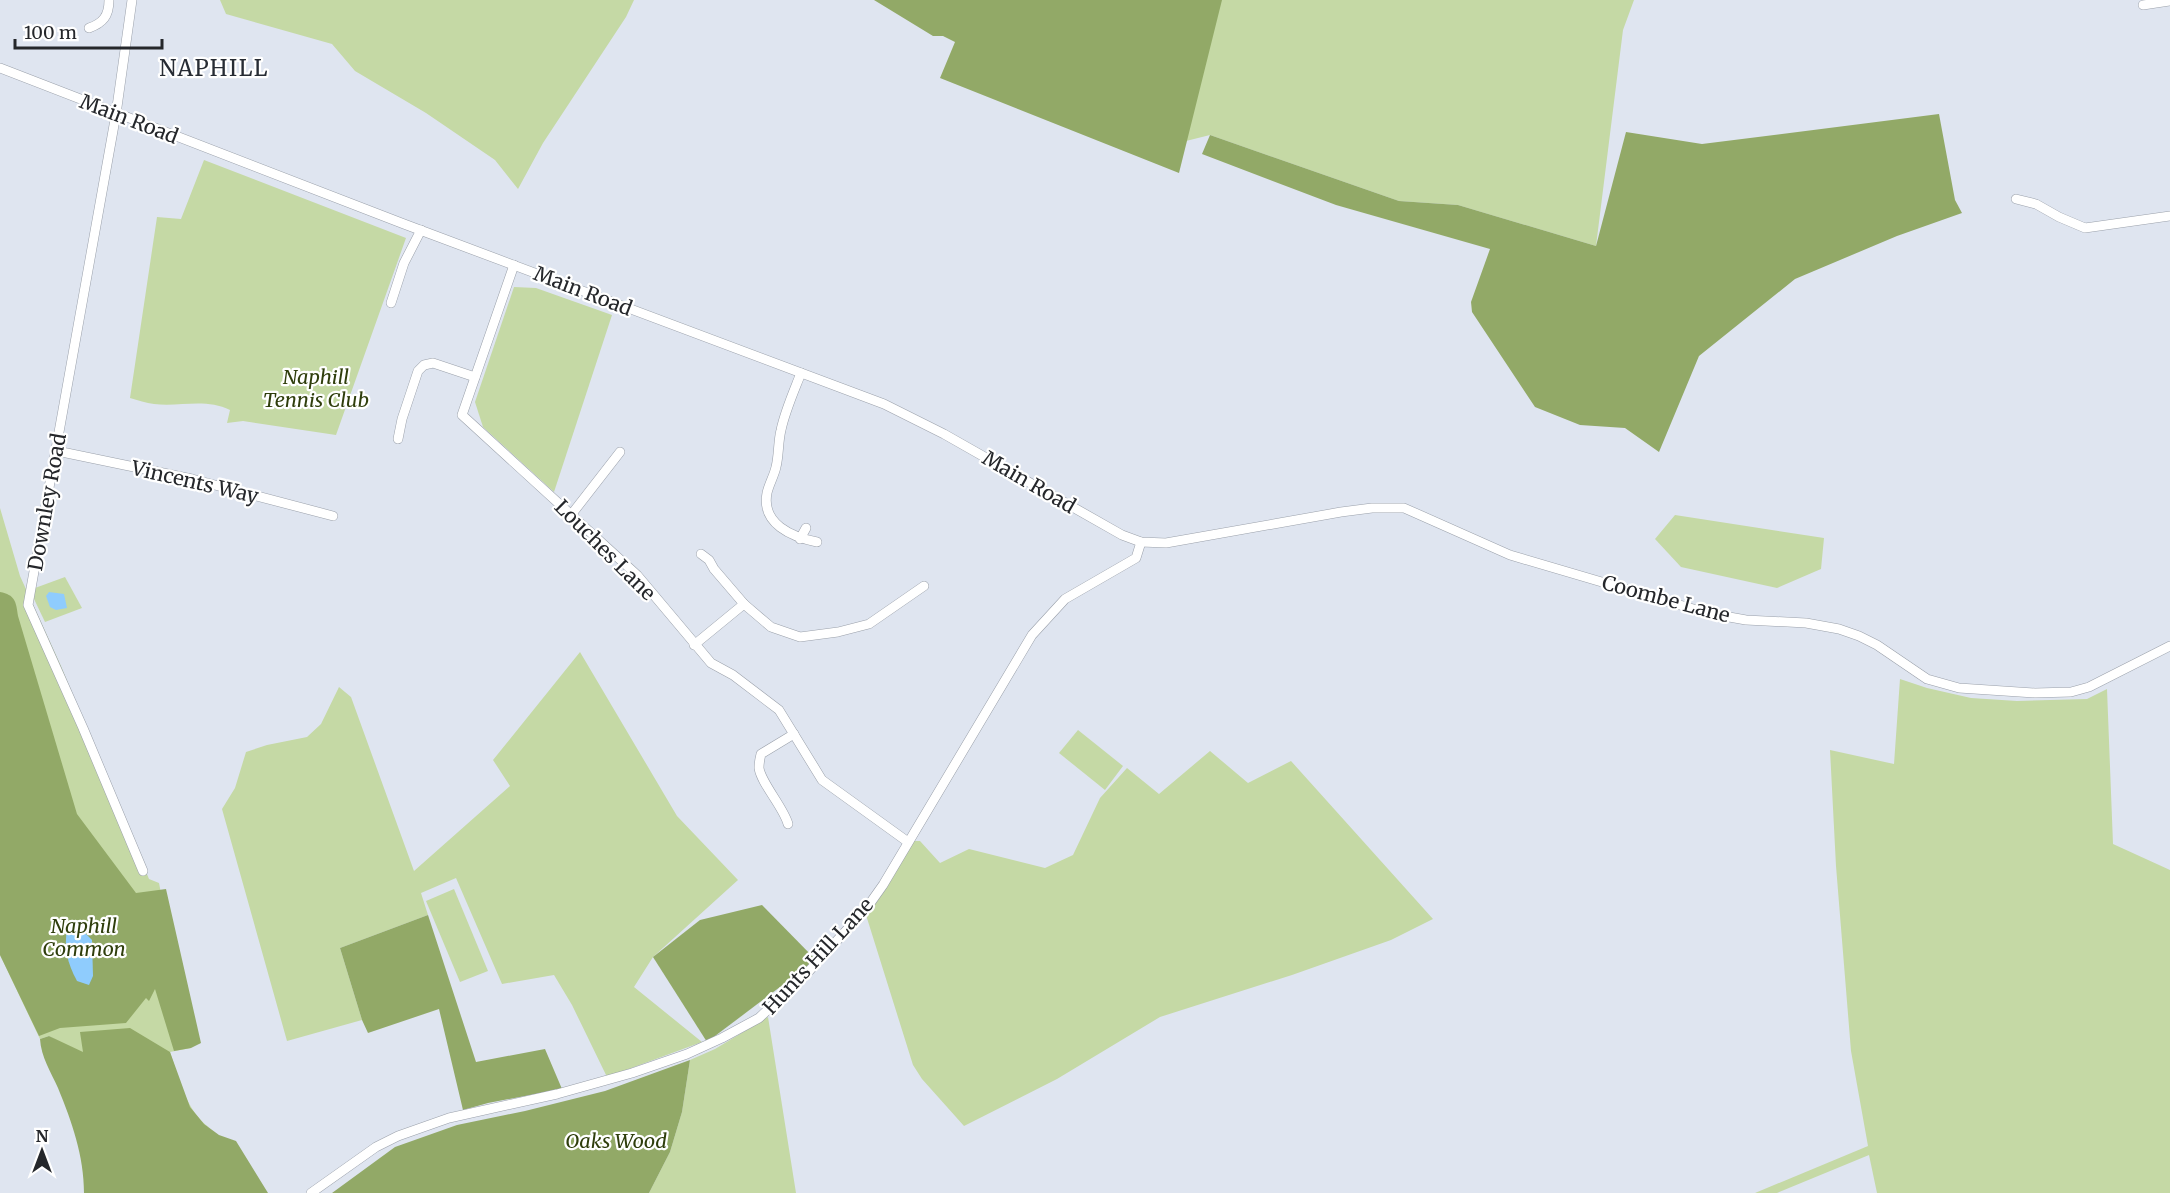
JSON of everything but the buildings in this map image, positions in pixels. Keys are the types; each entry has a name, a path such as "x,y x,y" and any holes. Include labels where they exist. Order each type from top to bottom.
{"street":[{"path":"89,28 100,24 106,17 109,0"},
{"name":"Downley Road","path":"132,0 116,114 28,605 143,871"},
{"path":"2143,5 2170,1"},
{"name":"Main Road","path":"0,68 421,230 884,404 944,434 1122,535 1141,542 1152,543"},
{"path":"2016,199 2036,204 2085,228 2170,216"},
{"path":"391,303 404,263 421,230"},
{"name":"Louches Lane","path":"514,265 462,415 637,575 711,663 733,675 779,710 822,780 908,842"},
{"path":"398,440 402,419 418,371 424,365 433,363 475,377"},
{"path":"801,372 780,431 776,469 767,491 765,506 771,519 780,528 800,539 817,542"},
{"name":"Vincents Way","path":"57,451 192,479 333,516"},
{"path":"571,515 620,452"},
{"name":"Coombe Lane","path":"1152,543 1166,543 1351,510 1404,508 1510,555 1707,613 1746,620 1806,623 1839,629 1877,645 1927,679 1959,688 2035,693 2071,692 2089,687 2170,646"},
{"path":"800,539 806,528"},
{"name":"Hunts Hill Lane","path":"311,1193 376,1147 398,1136 449,1118 557,1094 632,1073 687,1054 759,1018 809,971 866,909 1032,635 1065,599 1136,558 1141,542"},
{"path":"701,554 709,560 744,604 771,627 800,637 838,632 869,624 924,586"},
{"path":"694,645 744,604"},
{"path":"788,824 786,816 759,770 761,754 794,734"}],"green space":[{"path":"220,0 634,0 626,17 543,143 518,189 495,160 426,113 355,71 332,44 226,14"},
{"path":"874,0 1222,0 1179,173 940,78 955,42 943,36 933,36"},
{"path":"1194,0 1634,0 1623,30 1596,246 1458,205 1399,201 1210,135 1182,142"},
{"path":"1939,114 1955,200 1962,213 1897,236 1795,279 1699,356 1659,452 1625,428 1580,425 1535,407 1472,312 1471,302 1490,249 1336,205 1202,154 1210,135 1399,201 1458,205 1596,246 1626,132 1702,144"},
{"name":"Naphill Tennis Club","path":"204,160 406,238 336,435 243,421 227,423 230,410 212,404 164,405 130,398 157,217 181,219"},
{"path":"514,287 536,288 612,315 554,492 483,427 475,402"},
{"name":"Naphill Common","path":"0,508 20,576 61,666 149,879 159,883 191,1048 170,1052 189,1104 210,1128 49,1036 40,1039 0,955"},
{"path":"1675,515 1824,538 1821,569 1777,588 1681,567 1655,539"},
{"path":"65,577 82,608 45,622 34,599 35,588"},
{"name":"Naphill Common","path":"0,592 12,597 15,603 77,814 136,893 166,889 201,1043 191,1048 174,1051 155,989 149,1001 146,998 126,1023 60,1028 39,1036 0,955"},
{"path":"580,652 677,816 738,880 653,957 634,987 702,1042 607,1077 572,1005 554,975 502,984 456,878 421,893 428,915 340,948 362,1020 287,1041 222,809 235,788 246,752 307,737 321,724 339,687 351,697 414,871 510,786 493,760"},
{"path":"1900,679 1971,698 2017,701 2087,699 2107,689 2113,844 2170,870 2170,1193 1877,1193 1869,1155 1777,1193 1755,1193 1868,1146 1851,1051 1836,866 1830,750 1894,764"},
{"path":"1078,730 1123,766 1105,790 1059,753"},
{"path":"1210,751 1248,783 1291,761 1433,919 1391,940 1292,975 1160,1017 1057,1079 964,1126 922,1079 913,1065 866,915 914,841 920,841 940,863 969,849 1045,868 1073,855 1100,798 1127,768 1159,794"},
{"path":"454,889 488,971 460,982 426,901"},
{"path":"762,905 816,960 707,1042 653,957 700,920"},
{"path":"428,915 476,1062 545,1049 562,1089 463,1110 439,1009 368,1033 340,948"},
{"path":"768,1017 796,1193 649,1193 670,1152 682,1112 690,1060 715,1049"},
{"path":"130,1028 170,1052 190,1107 204,1124 219,1135 236,1141 268,1193 84,1193 82,1166 76,1139 58,1088 44,1058 40,1039 49,1036 83,1052 80,1032"},
{"name":"Oaks Wood","path":"690,1060 682,1112 670,1152 649,1193 332,1193 395,1147 457,1125 605,1091"}],"water":[{"path":"49,592 64,594 67,608 56,610 50,607 46,596"},
{"path":"67,928 81,929 92,940 93,976 89,985 77,981 71,968 66,949"}],"district":[{"name":"NAPHILL","path":"214,68"}]}
